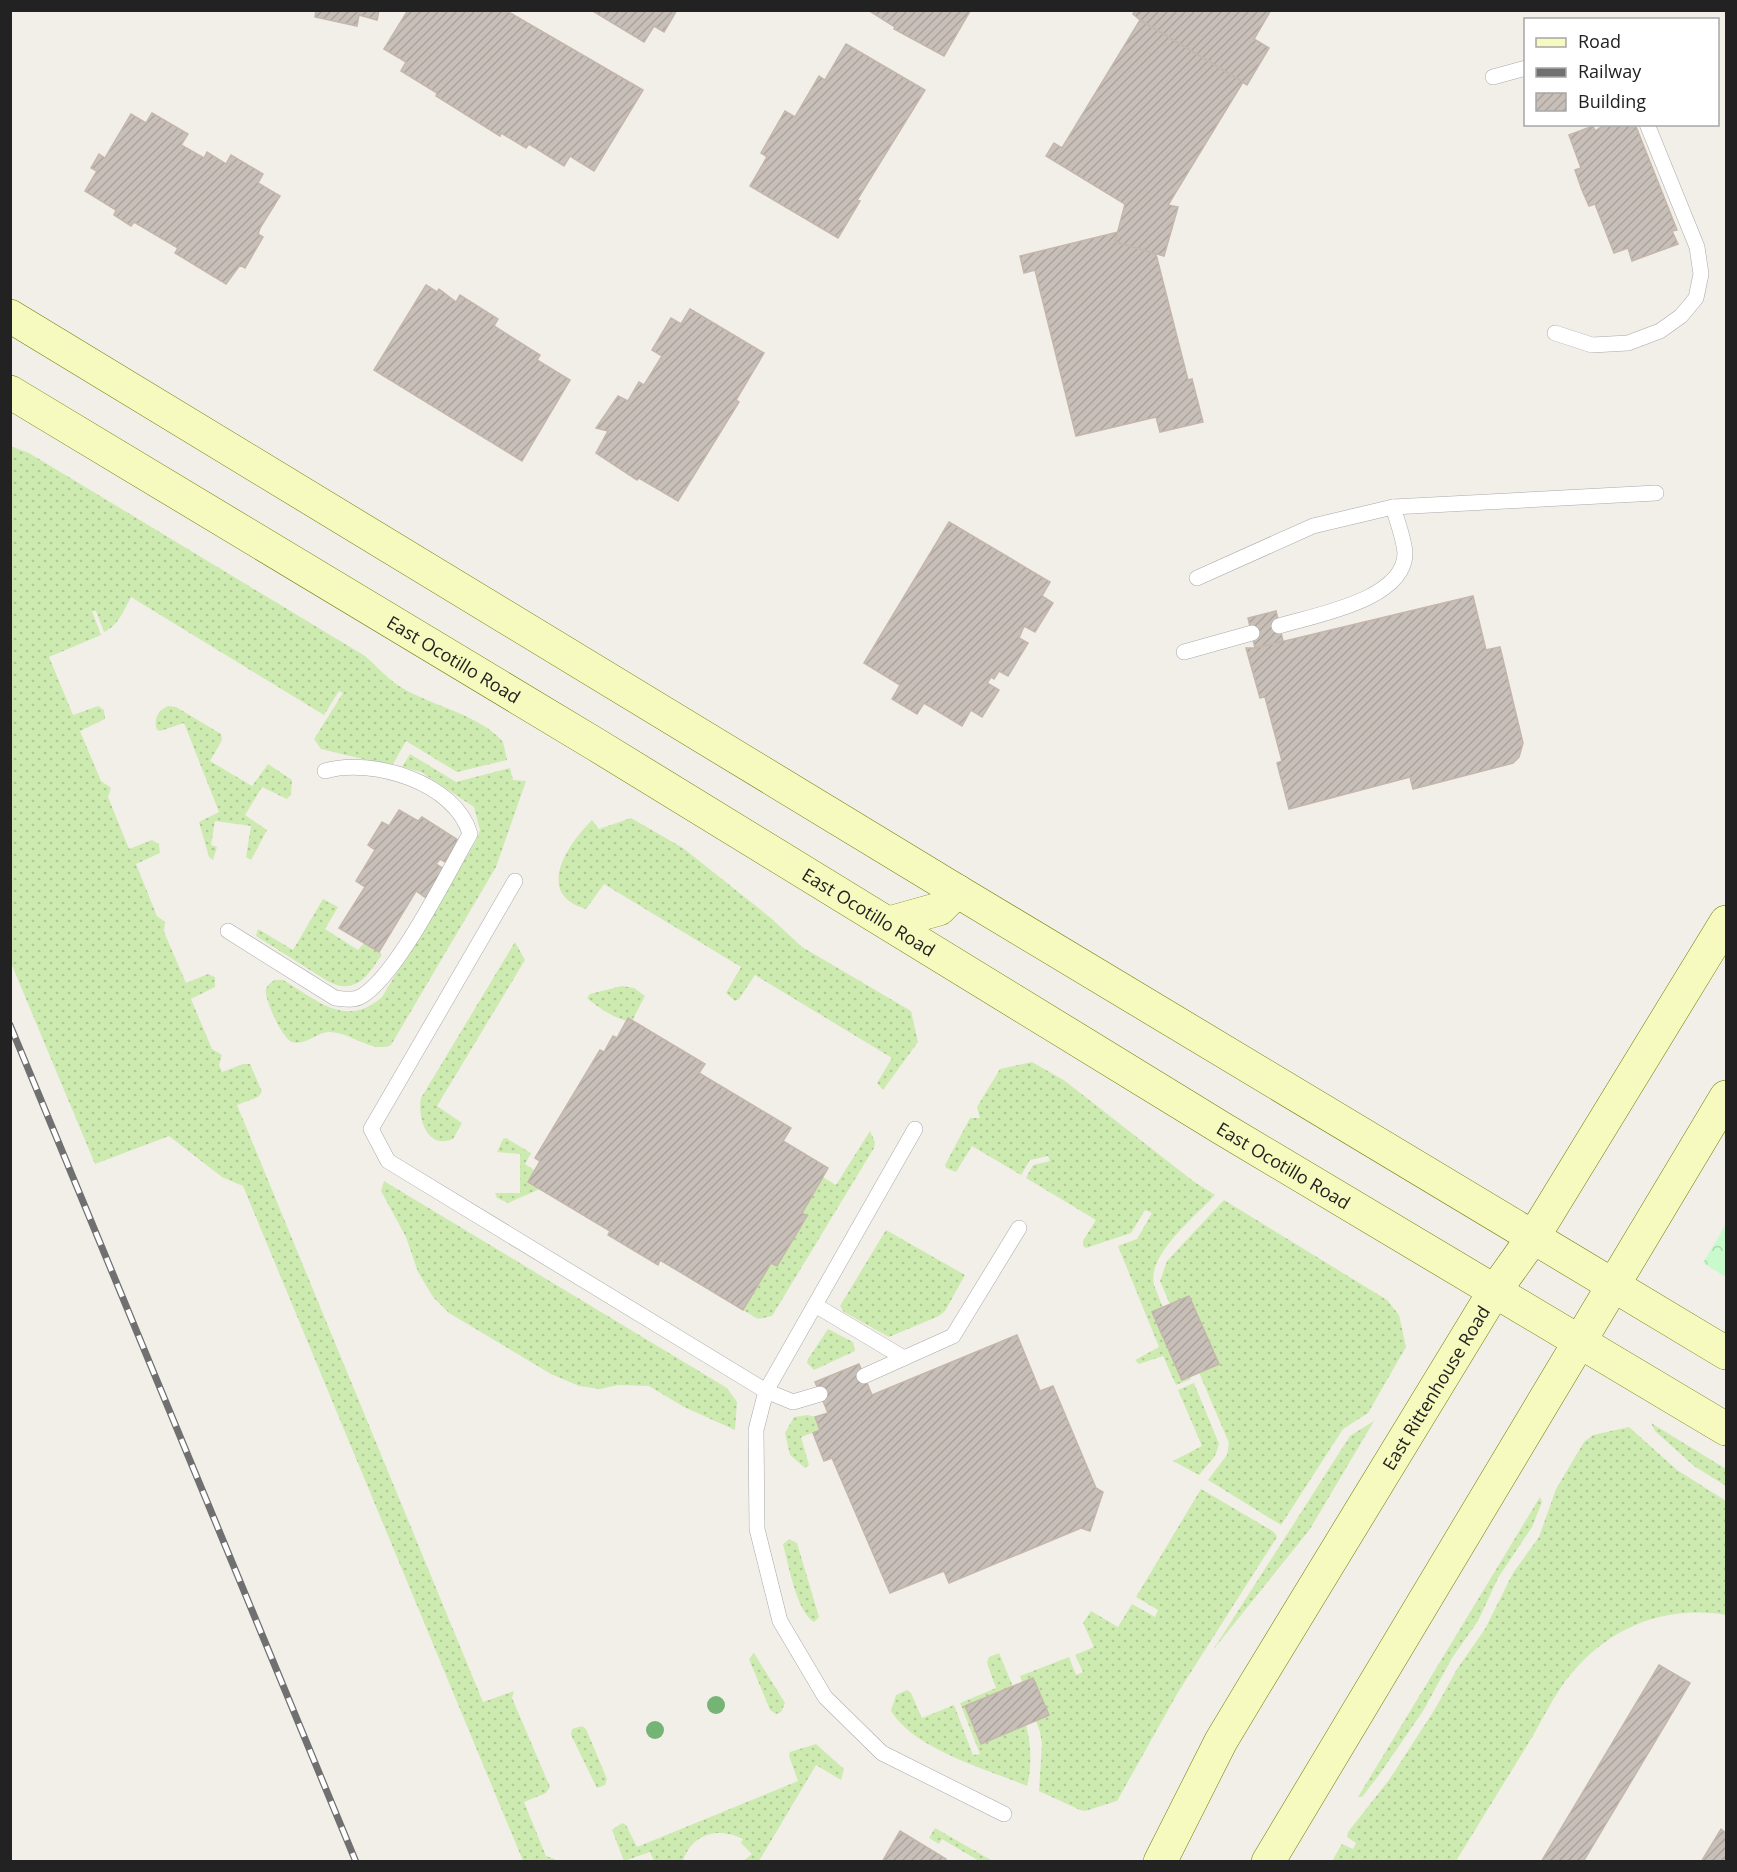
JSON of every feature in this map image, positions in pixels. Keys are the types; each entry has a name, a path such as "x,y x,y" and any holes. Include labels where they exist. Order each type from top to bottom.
{"main road":[{"path":"10,316 957,891 1726,1353"},
{"name":"East Ocotillo Road","path":"10,392 1494,1292 1726,1430"},
{"path":"889,923 939,909 947,904 957,891"},
{"name":"East Rittenhouse Road","path":"1160,1862 1221,1741 1494,1292 1534,1236 1726,922"},
{"path":"1268,1862 1578,1340 1726,1097"}],"lane":[{"path":"1493,77 1524,69"},
{"path":"1555,333 1592,345 1628,343 1660,331 1681,316 1696,298 1701,274 1696,247 1648,126"},
{"path":"1197,578 1313,526 1394,507 1656,493"},
{"path":"1280,626 1365,601 1399,576 1405,553 1394,507"},
{"path":"1184,652 1252,633"},
{"path":"228,931 335,998 347,1000 360,998 390,969 470,834 466,820 443,795 419,780 348,767 325,771"},
{"path":"514,881 371,1129 388,1161 766,1391 793,1402 820,1394"},
{"path":"915,1129 766,1391 756,1430 757,1529 780,1621 825,1697 882,1753 1004,1814"},
{"path":"864,1376 953,1336 1018,1228"},
{"path":"815,1305 904,1358"}],"green space":[{"path":"10,446 29,453 365,656 388,678 404,689 470,718 494,733 503,742 507,760 457,772 406,741 392,766 321,749 314,739 343,693 339,691 324,715 131,597 120,617 104,632 96,611 92,611 101,635 49,657 73,715 98,706 104,710 105,719 80,731 101,781 111,788 108,797 129,849 152,840 159,844 160,853 136,864 157,916 165,922 164,932 186,983 208,974 215,977 215,987 191,999 212,1049 222,1055 219,1065 222,1072 243,1064 250,1064 262,1092 258,1097 237,1105 483,1702 514,1691 512,1698 550,1787 546,1793 524,1802 546,1856 555,1859 554,1861 523,1861 243,1186 222,1177 169,1136 95,1164 11,963"},
{"path":"168,706 176,707 221,734 222,740 210,761 252,786 268,764 292,780 291,794 287,799 262,787 245,815 267,830 251,860 246,857 251,826 215,821 211,845 217,847 213,860 209,857 199,822 219,812 184,723 157,730 157,715"},
{"path":"410,754 456,782 510,768 513,780 526,781 496,867 391,1045 376,1047 344,1035 328,1032 306,1041 292,1042 279,1027 271,1010 266,995 269,984 275,980 283,980 320,1003 344,1011 356,1011 382,997 477,839 480,830 474,807 421,772 402,767"},
{"path":"631,818 683,848 772,919 802,947 911,1011 918,1042 883,1090 877,1083 892,1058 755,975 739,999 735,1001 726,993 741,967 604,884 586,909 570,902 561,892 558,881 565,855 573,842 592,820 599,829"},
{"path":"323,899 338,907 325,929 358,950 364,943 382,954 367,976 354,984 347,986 329,982 256,936 258,929 293,950"},
{"path":"515,942 525,960 437,1106 462,1123 453,1139 436,1140 430,1136 423,1123 421,1098"},
{"path":"622,986 634,988 645,996 632,1021 615,1017 587,998 590,994"},
{"path":"1032,1062 1065,1081 1193,1181 1215,1195 1174,1237 1157,1261 1154,1273 1154,1285 1191,1379 1176,1385 1163,1356 1139,1364 1135,1360 1159,1347 1118,1246 1137,1239 1152,1213 1145,1210 1131,1233 1086,1248 1083,1246 1083,1241 1096,1220 1026,1178 1033,1165 1050,1161 1048,1156 1030,1160 1021,1175 972,1146 956,1172 946,1168 945,1165 970,1118 980,1118 977,1107 1000,1069"},
{"path":"870,1131 875,1142 874,1148 772,1316 758,1319 743,1310 771,1263 777,1266 807,1217 802,1213 823,1177 836,1185"},
{"path":"506,1138 531,1153 525,1164 534,1170 528,1182 540,1189 508,1203 497,1198 495,1193 520,1193 520,1154 497,1152 503,1139"},
{"path":"384,1181 727,1388 737,1402 735,1430 684,1407 649,1386 618,1385 600,1389 579,1386 551,1374 449,1313 433,1297 418,1272 406,1237 381,1191"},
{"path":"1224,1200 1387,1300 1399,1315 1406,1347 1368,1413 1343,1429 1281,1525 1208,1480 1227,1455 1229,1443 1160,1281 1167,1261"},
{"path":"1726,1224 1726,1277 1703,1263"},
{"path":"886,1230 965,1275 945,1311 939,1316 889,1337 844,1312 840,1306"},
{"path":"828,1329 853,1342 855,1351 814,1370 807,1363 808,1359"},
{"path":"1194,1383 1219,1444 1215,1456 1199,1475 1173,1461 1202,1446 1178,1390"},
{"path":"808,1415 815,1417 820,1430 801,1437 809,1465 805,1468 790,1455 785,1433 794,1417"},
{"path":"1374,1421 1310,1529 1213,1650 1350,1436"},
{"path":"1651,1423 1726,1469 1726,1486 1694,1466 1655,1431"},
{"path":"1629,1427 1677,1470 1726,1501 1726,1615 1682,1613 1641,1623 1604,1643 1587,1657 1559,1690 1456,1861 1332,1861 1342,1844 1353,1849 1356,1843 1347,1837 1348,1832 1389,1780 1435,1709 1457,1669 1485,1629 1513,1573 1539,1537 1556,1489 1584,1442 1593,1435"},
{"path":"1201,1489 1274,1532 1277,1537 1177,1694 1117,1801 1085,1811 1080,1810 1039,1791 1042,1744 1020,1676 1069,1657 1076,1675 1083,1672 1075,1655 1094,1647 1083,1623 1091,1611 1118,1627 1132,1604 1155,1617 1158,1610 1136,1597"},
{"path":"1540,1497 1542,1502 1532,1527 1498,1578 1478,1621 1452,1658 1423,1711 1379,1775 1362,1797 1358,1797"},
{"path":"789,1539 797,1543 819,1617 814,1622 803,1609 794,1587 783,1544"},
{"path":"754,1653 785,1703 781,1712 776,1714 770,1710 749,1659"},
{"path":"999,1653 1019,1702 1028,1734 1030,1768 1027,1786 953,1757 934,1747 902,1725 891,1711 896,1695 907,1690 911,1693 922,1718 954,1705 973,1755 980,1754 960,1703 996,1688 987,1663 989,1657"},
{"path":"582,1726 586,1729 607,1779 605,1785 597,1788 571,1735 572,1729"},
{"path":"816,1744 844,1769 841,1780 816,1765 759,1861 743,1861 752,1854 741,1843 743,1839 725,1833 716,1833 707,1835 692,1844 683,1861 654,1861 650,1852 624,1861 612,1830 622,1823 626,1825 637,1847 798,1781 789,1756 790,1752"},
{"path":"935,1828 994,1861 979,1861 942,1839 939,1844 929,1838"}],"building":[{"path":"316,10 379,10 377,20 359,15 357,26 315,17"},
{"path":"408,10 505,10 643,90 594,171 570,156 564,166 529,144 526,148 501,133 500,136 401,71 406,62 384,49"},
{"path":"591,10 677,10 664,32 654,26 644,42"},
{"path":"868,10 974,10 970,11 944,56 894,29 895,27"},
{"path":"1135,10 1271,10 1254,39 1269,48 1247,85 1140,20 1133,14"},
{"path":"1140,20 1243,82 1168,205 1178,207 1164,256 1115,242 1125,204 1046,156 1054,143 1062,148"},
{"path":"846,44 925,90 857,200 860,201 838,238 750,186 767,157 761,153 785,111 795,117 819,76 825,80"},
{"path":"152,113 188,134 181,145 204,158 207,152 226,164 231,155 263,174 258,183 280,196 260,228 258,234 263,237 245,268 240,265 226,284 175,253 178,248 134,222 131,226 114,215 116,210 85,191 97,171 91,168 99,154 105,158 131,114 146,123"},
{"path":"1593,126 1595,131 1603,126 1636,126 1677,230 1672,231 1678,244 1632,261 1628,248 1614,253 1595,204 1589,206 1582,190 1575,170 1581,168 1569,135"},
{"path":"1118,232 1115,242 1156,254 1188,380 1192,379 1203,422 1160,432 1156,417 1076,436 1035,270 1024,273 1020,256"},
{"path":"426,285 437,292 439,289 456,302 460,295 498,319 494,326 540,355 537,360 570,380 522,461 374,370"},
{"path":"690,309 764,353 736,400 739,402 678,501 639,478 637,480 596,453 608,431 596,428 618,396 628,401 639,382 644,385 662,356 652,350 671,318 681,324"},
{"path":"949,522 1050,582 1042,596 1053,603 1035,632 1024,626 1019,638 1028,643 1008,676 999,671 994,679 991,677 987,683 999,690 982,717 971,710 962,726 924,703 917,714 892,699 900,685 864,663"},
{"path":"1473,596 1486,650 1500,647 1523,743 1519,757 1513,763 1413,789 1410,777 1289,809 1277,763 1282,761 1265,697 1260,698 1246,648 1255,648"},
{"path":"1276,611 1283,641 1255,648 1248,618"},
{"path":"399,810 418,821 422,817 458,840 445,862 440,859 436,864 444,869 426,898 416,891 379,952 339,928 365,887 356,881 375,850 368,845 382,822 389,826"},
{"path":"628,1018 705,1064 699,1073 791,1128 783,1141 828,1168 802,1213 807,1216 777,1266 771,1263 743,1310 660,1260 658,1265 608,1235 610,1231 528,1182 540,1161 535,1158 600,1050 604,1052 613,1036 617,1038"},
{"path":"1189,1296 1219,1364 1182,1380 1152,1312"},
{"path":"1017,1335 1040,1391 1053,1386 1096,1488 1103,1492 1090,1531 1081,1528 949,1583 944,1571 890,1593 832,1458 824,1461 813,1433 820,1430 815,1417 828,1413 815,1382 859,1364 872,1395"},
{"path":"1659,1665 1690,1683 1583,1862 1541,1862"},
{"path":"1033,1678 1049,1715 981,1744 965,1706"},
{"path":"1721,1829 1726,1833 1726,1862 1701,1862"},
{"path":"900,1831 946,1859 944,1862 882,1862"}],"railway":[{"path":"10,1025 356,1862"}]}
